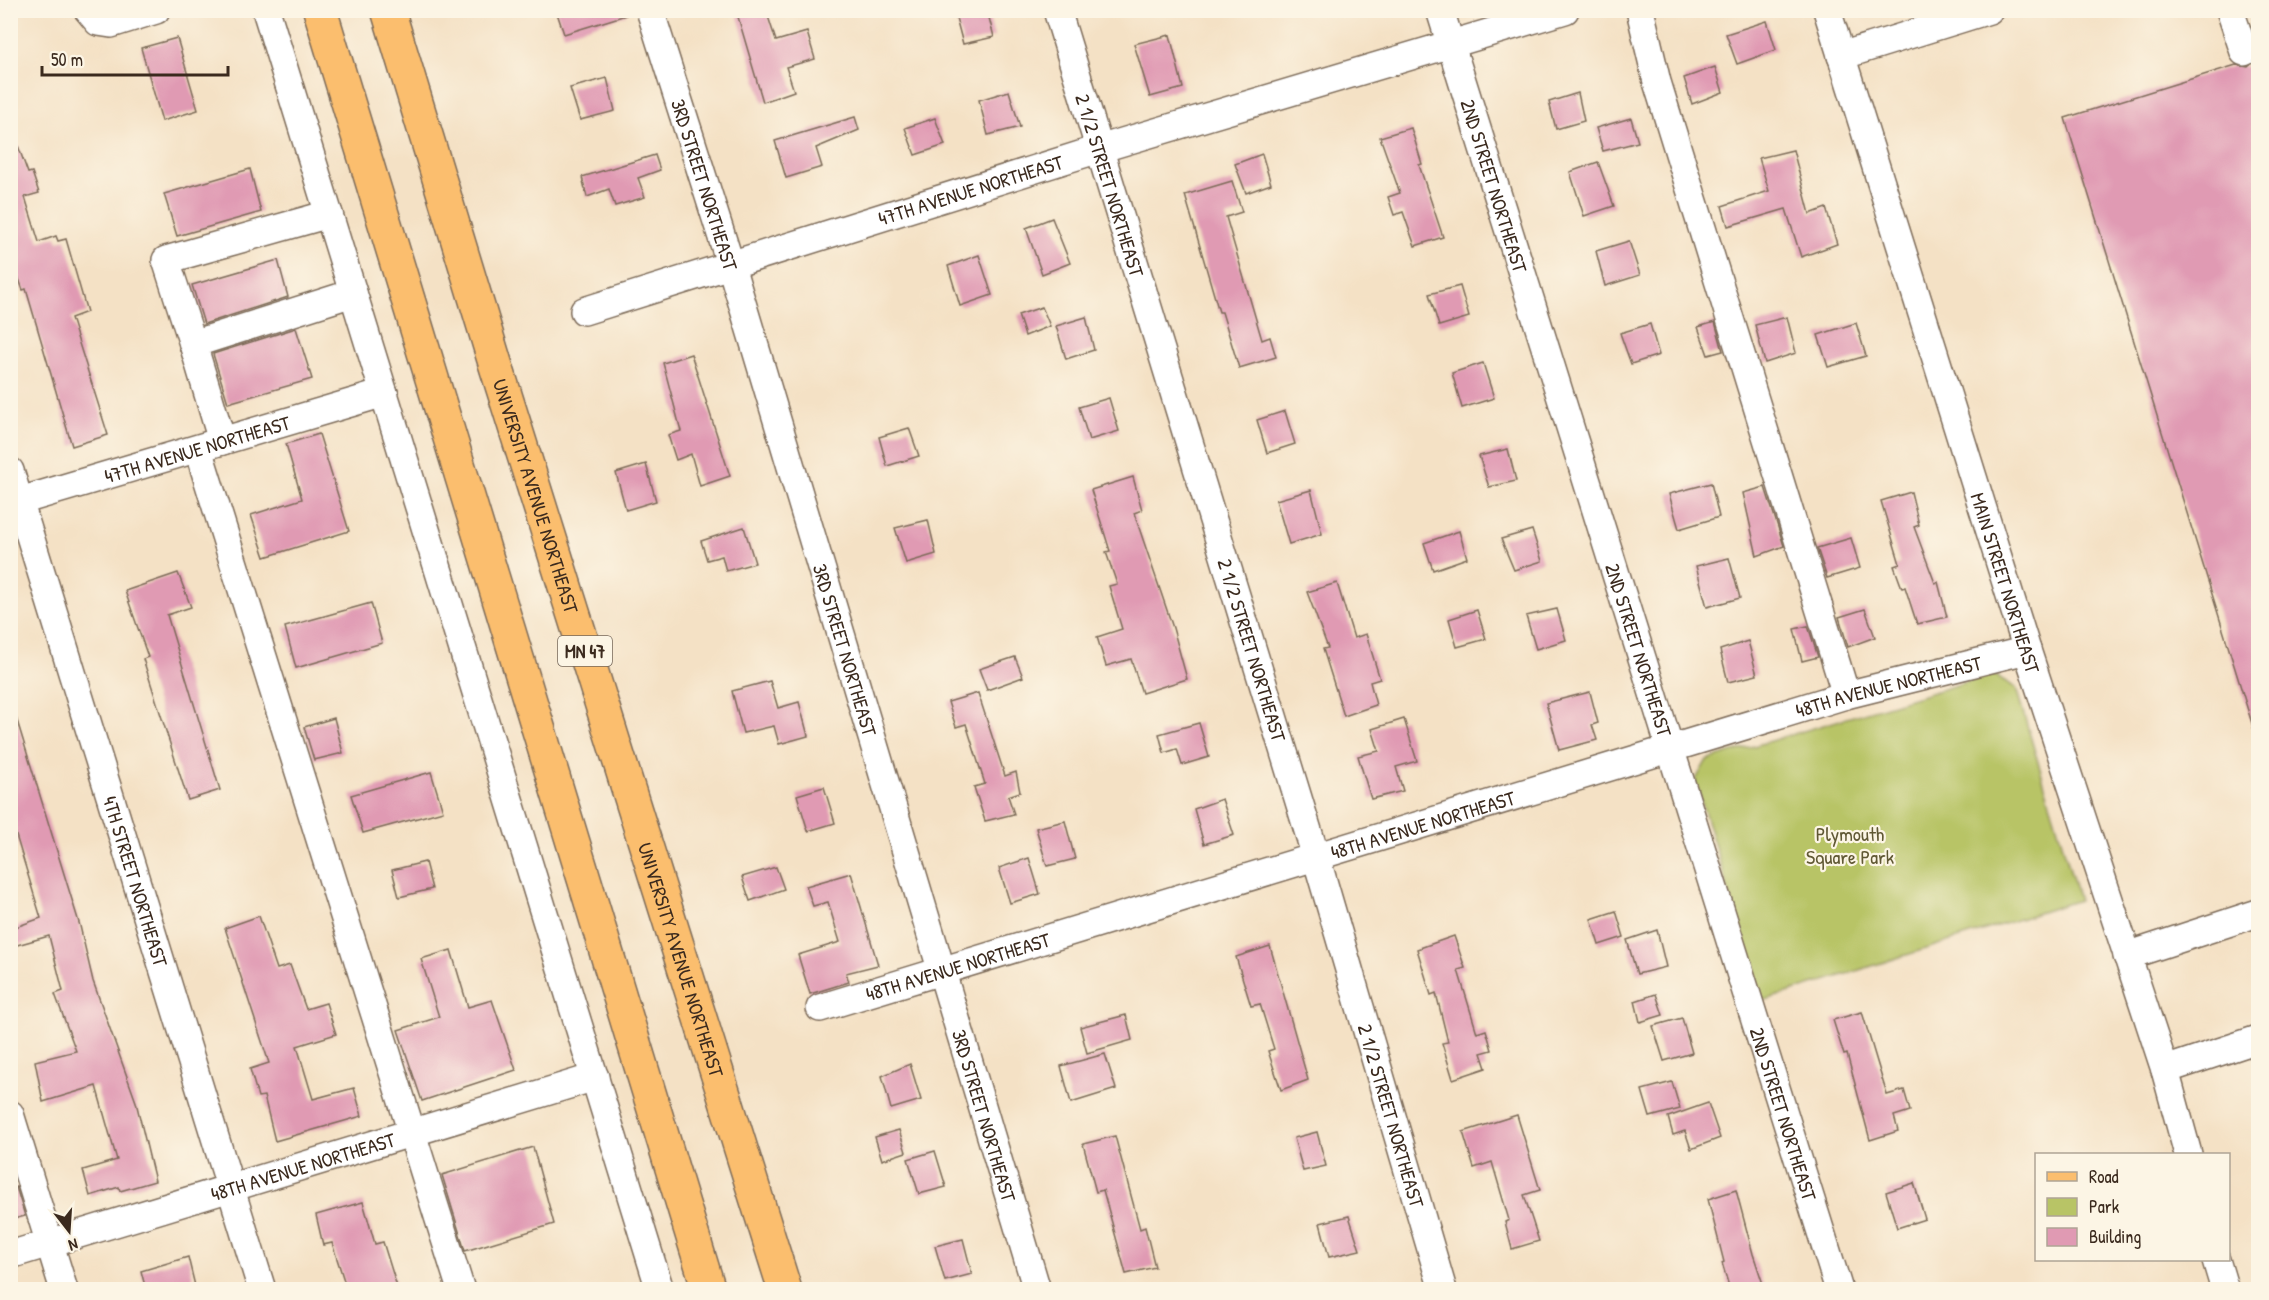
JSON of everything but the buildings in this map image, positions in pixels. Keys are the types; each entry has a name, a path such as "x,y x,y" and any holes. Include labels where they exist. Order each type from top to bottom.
{"main road":[{"path":"320,10 709,1290"},
{"name":"UNIVERSITY AVENUE NORTHEAST","path":"388,10 506,397 785,1290"}],"street":[{"path":"87,10 98,22 111,24 156,10"},
{"path":"266,10 660,1290"},
{"name":"3RD STREET NORTHEAST","path":"650,10 731,266 1037,1290"},
{"name":"2 1/2 STREET NORTHEAST","path":"1057,10 1316,857 1443,1290"},
{"name":"2ND STREET NORTHEAST","path":"1440,10 1839,1290"},
{"name":"47TH AVENUE NORTHEAST","path":"584,311 1098,149 1451,46 1565,10"},
{"path":"1640,10 1658,82 1846,694"},
{"name":"MAIN STREET NORTHEAST","path":"1827,10 2027,650 2165,1070 2187,1153"},
{"path":"1841,56 1989,10"},
{"path":"2230,10 2244,52"},
{"path":"329,214 166,260 193,344 210,445 412,1132 461,1290"},
{"path":"193,344 353,293"},
{"name":"47TH AVENUE NORTHEAST","path":"15,503 384,393"},
{"name":"4TH STREET NORTHEAST","path":"10,471 15,503 262,1290"},
{"name":"48TH AVENUE NORTHEAST","path":"820,1008 1846,694 2027,650"},
{"path":"2127,956 2259,913"},
{"path":"2165,1070 2259,1039"},
{"name":"48TH AVENUE NORTHEAST","path":"10,1255 595,1077"},
{"path":"10,1114 64,1290"},
{"path":"2216,1261 2225,1290"}],"green space":[{"name":"Plymouth Square Park","path":"1993,674 2016,688 2079,900 1762,1001 1695,781 1707,760"}]}
